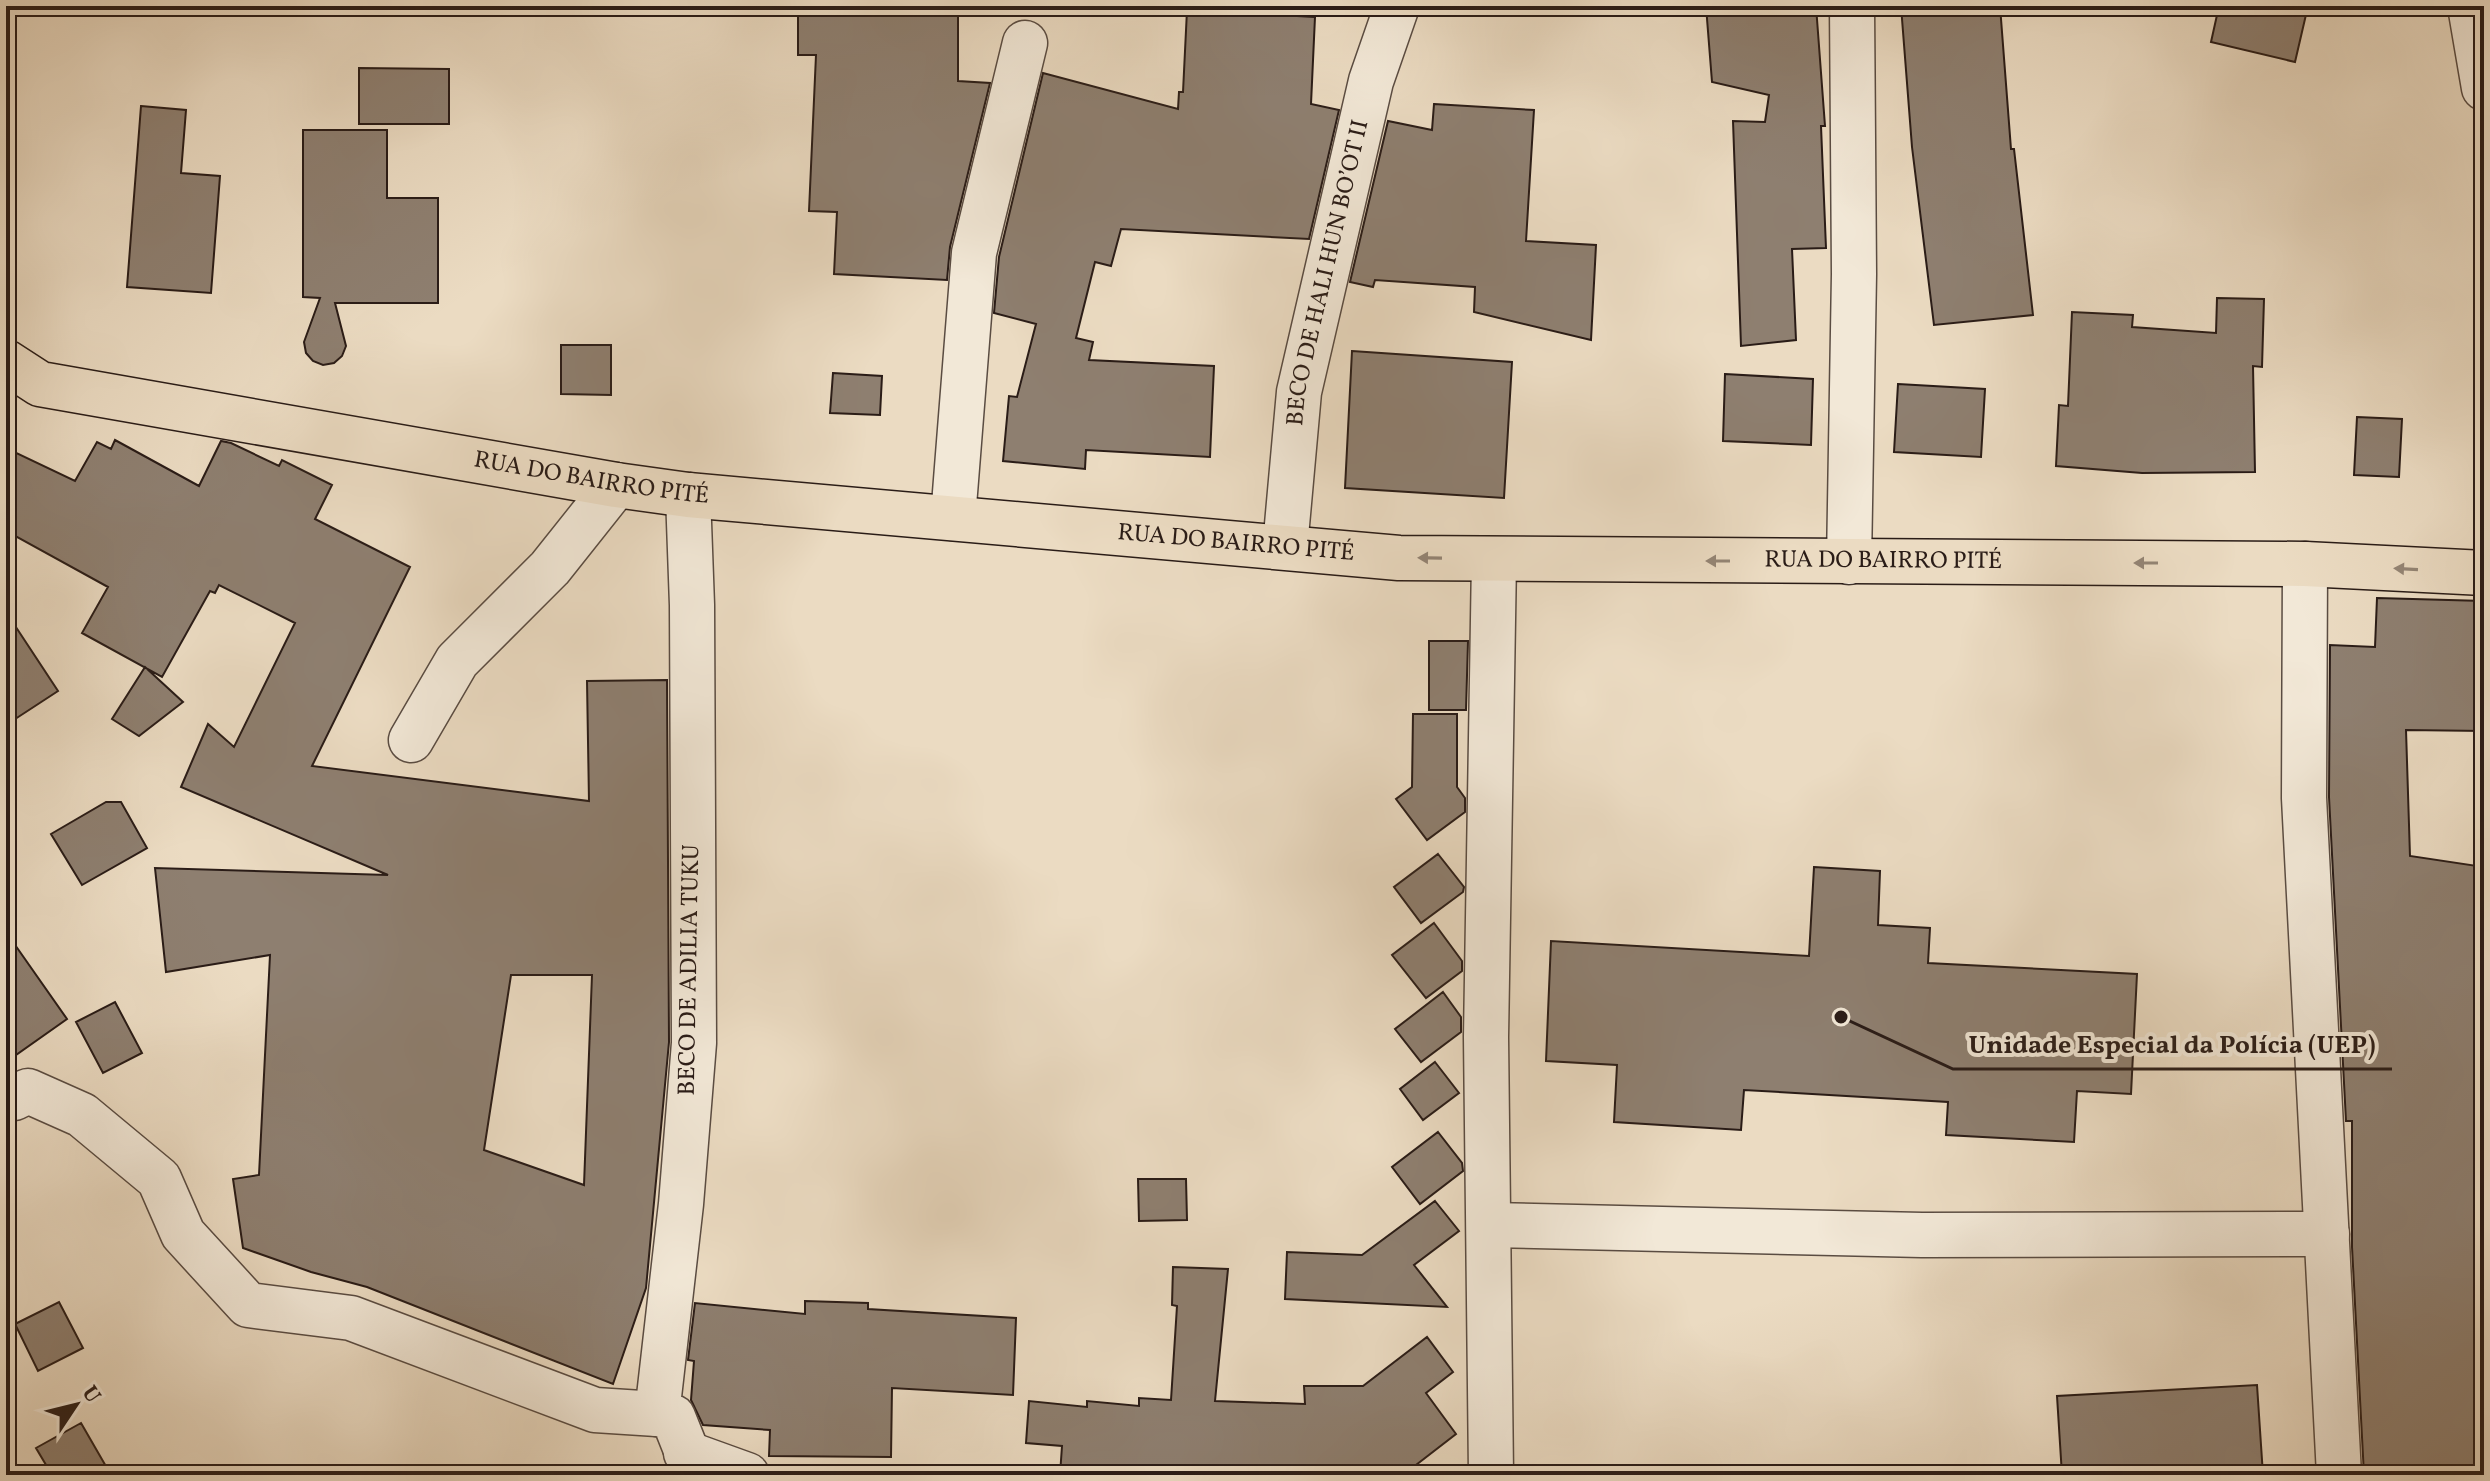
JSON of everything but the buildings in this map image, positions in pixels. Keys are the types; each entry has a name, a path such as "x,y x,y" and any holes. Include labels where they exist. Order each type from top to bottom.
{"main road":[{"name":"RUA DO BAIRRO PITÉ","path":"6,362 40,384 616,485 688,495 1399,558 2305,564 2484,573"}],"street":[{"name":"BECO DE HALI HUN BO’OT II","path":"1285,547 1299,392 1371,81 1397,6"},
{"path":"1849,562 1854,274 1852,6"},
{"path":"2470,6 2484,88"},
{"path":"953,518 974,253 1025,43"},
{"path":"411,740 457,661 550,568 616,485"},
{"name":"BECO DE ADILIA TUKU","path":"657,1414 681,1204 694,1043 692,605 688,495"},
{"path":"1491,1475 1486,1037 1494,560"},
{"path":"2305,564 2304,798 2339,1475"},
{"path":"14,1098 28,1091 82,1115 159,1179 183,1234 248,1305 351,1318 595,1410 673,1417 691,1464 747,1475"},
{"path":"1490,1225 1922,1235 2327,1234"}],"place":[{"name":"Unidade Especial da Polícia (UEP)","path":"1841,1017"}]}
